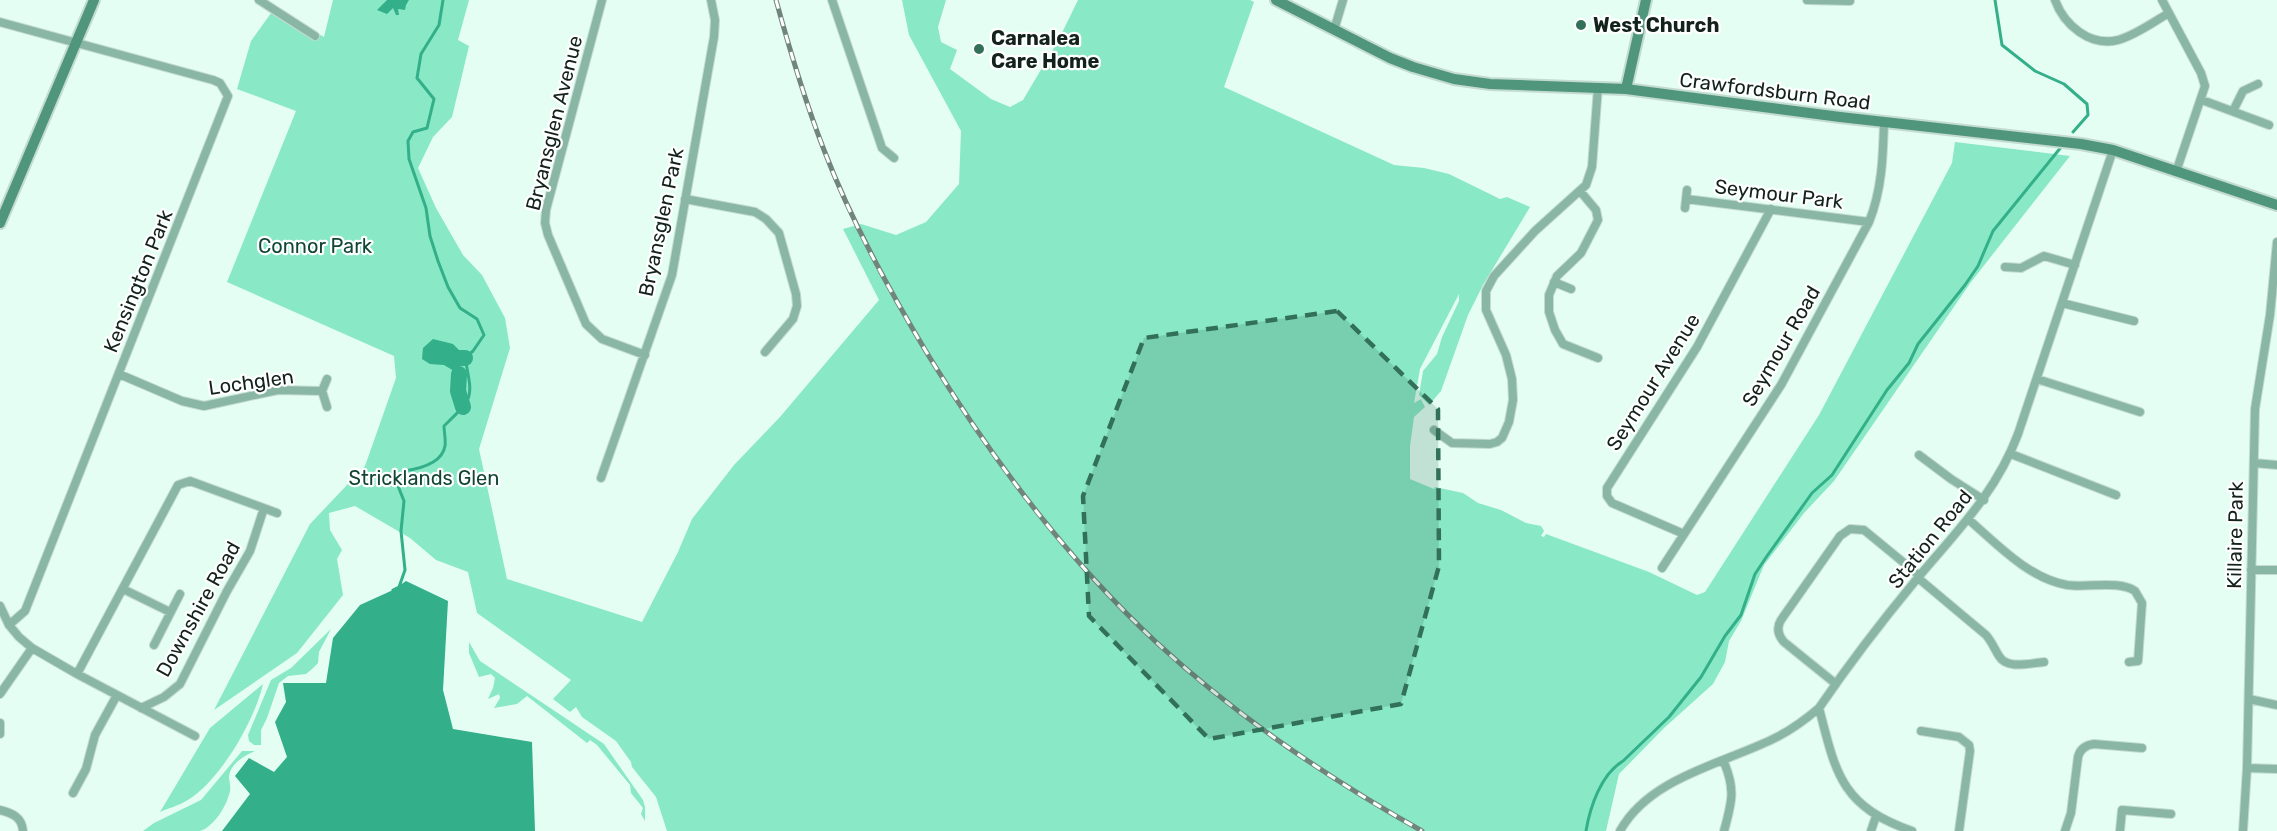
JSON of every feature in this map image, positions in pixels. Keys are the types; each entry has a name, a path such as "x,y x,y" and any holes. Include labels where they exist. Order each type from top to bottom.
{"main road":[{"path":"0,223 94,0"},
{"name":"Crawfordsburn Road","path":"1276,0 1390,58 1413,68 1454,79 1490,84 1626,89 1675,97 2081,144 2113,150 2277,205"},
{"path":"1626,89 1646,0"}],"street":[{"path":"259,0 279,15 315,36"},
{"name":"Bryansglen Avenue","path":"602,0 546,210 545,223 550,241 586,324 602,339 645,355"},
{"name":"Bryansglen Park","path":"602,478 672,275 714,37 715,20 711,0"},
{"path":"832,0 882,148 894,158"},
{"path":"1334,30 1343,0"},
{"path":"1807,0 1850,1"},
{"path":"2055,0 2063,16 2075,29 2084,35 2106,41 2122,39 2169,13"},
{"path":"2162,0 2205,87 2176,172"},
{"path":"0,22 75,43"},
{"name":"Kensington Park","path":"9,625 25,610 228,96 220,83 213,80 75,43"},
{"path":"2233,111 2243,91 2258,84"},
{"path":"1434,430 1452,443 1490,444 1502,438 1509,422 1514,388 1506,355 1486,310 1486,291 1494,276 1535,231 1586,184 1592,167 1598,87"},
{"path":"2202,100 2269,125"},
{"name":"Seymour Road","path":"1662,568 1781,385 1869,222 1876,204 1881,177 1884,122"},
{"name":"Station Road","path":"1620,831 1635,810 1649,798 1683,778 1774,738 1802,722 1819,708 1919,577 1984,500 2011,454 2113,150"},
{"name":"Seymour Park","path":"1685,208 1687,190"},
{"path":"1580,191 1596,210 1598,220 1581,253 1560,270 1549,295 1548,307 1555,330 1566,346 1598,358"},
{"path":"685,199 755,212 766,219 779,233 796,294 797,306 794,319 765,352"},
{"name":"Seymour Park","path":"1686,199 1869,222"},
{"name":"Seymour Avenue","path":"1684,534 1612,503 1607,496 1607,488 1697,347 1771,210"},
{"name":"Killaire Park","path":"2243,831 2247,768 2257,390 2270,315 2277,242"},
{"path":"2005,267 2021,268 2044,256 2075,265"},
{"path":"1554,282 1571,289"},
{"path":"2062,303 2134,321"},
{"name":"Lochglen","path":"119,374 182,401 204,406 270,391 322,391"},
{"name":"Lochglen","path":"327,379 322,391 327,407"},
{"path":"2037,379 2140,412"},
{"path":"2011,454 2116,495"},
{"path":"1919,455 1984,500"},
{"path":"2254,463 2277,465"},
{"path":"77,674 173,492 182,482 190,481 277,513"},
{"name":"Downshire Road","path":"141,708 164,697 180,684 250,551 264,508"},
{"path":"1968,519 2025,566 2048,580 2067,585 2123,586 2135,591 2142,603 2138,661 2129,662"},
{"path":"1836,684 1784,642 1779,635 1778,627 1840,536 1850,529 1864,530 1919,577 1986,635 2005,662 2015,664 2044,662"},
{"path":"2252,570 2277,570"},
{"path":"123,589 170,612"},
{"path":"154,645 180,594"},
{"path":"0,606 9,625 19,638 32,648 195,736"},
{"path":"0,694 32,648"},
{"path":"73,793 86,769 95,735 117,695"},
{"path":"2249,699 2277,705"},
{"path":"1819,708 1833,762 1840,778 1852,795 1876,816 1912,831"},
{"path":"0,723 0,734"},
{"path":"1921,731 1959,737 1969,745 1959,831"},
{"path":"2066,831 2081,750 2094,744 2142,748"},
{"path":"1723,760 1732,781 1733,794 1724,831"},
{"path":"2247,768 2277,769"},
{"path":"0,810 17,817 22,824 22,831"},
{"path":"2120,831 2122,810 2172,814"},
{"path":"1871,831 1876,816"}],"highlighted area":[{"path":"1337,311 1438,409 1439,566 1401,704 1209,739 1089,616 1083,496 1144,338"}],"green space":[{"path":"333,0 469,0 458,40 469,46 452,117 433,137 418,168 436,208 463,255 482,275 505,318 510,348 479,449 507,579 642,622 678,552 692,519 734,465 780,417 879,300 843,229 861,224 896,235 926,222 959,184 961,131 909,35 902,0 946,0 938,27 941,42 957,50 950,69 991,99 1010,107 1023,100 1058,41 1078,0 1250,0 1254,2 1224,87 1394,165 1424,168 1449,174 1500,199 1507,197 1530,207 1483,285 1468,315 1441,391 1429,405 1419,395 1423,371 1437,354 1442,337 1459,301 1459,294 1420,369 1414,403 1421,399 1425,407 1414,417 1410,446 1410,479 1434,489 1435,487 1463,493 1478,503 1501,510 1526,523 1541,526 1544,531 1541,536 1544,537 1546,534 1649,572 1697,595 1705,592 1819,415 1952,163 1955,142 2070,156 1971,282 1834,481 1804,513 1764,565 1741,621 1729,641 1725,662 1713,684 1664,728 1619,774 1606,831 667,831 656,797 632,767 616,741 582,717 576,707 570,712 553,699 571,680 477,613 468,572 436,560 410,538 355,506 329,513 330,530 342,550 337,559 343,595 297,653 214,710 310,524 365,466 396,378 394,356 227,282 296,111 237,89 251,41 274,9 324,37"},
{"path":"331,629 319,652 318,663 306,674 288,676 279,683 261,730 261,745 254,745 249,741 248,735 271,680 291,668"},
{"path":"469,642 480,661 604,744 643,800 645,821 641,814 643,808 631,793 630,785 597,745 590,740 587,743 527,696 517,704 494,708 500,698 499,694 488,699 495,678 491,674 479,677 469,653"},
{"path":"263,684 259,699 244,732 223,766 211,780 183,803 160,812 210,728"},
{"path":"242,751 255,751 232,767 228,797 220,814 211,825 200,831 143,831 154,823 201,800"}],"shaded area":[{"path":"387,0 409,0 405,10 398,9 399,15 396,15 393,8 387,14 377,10"},
{"path":"433,339 453,344 459,350 459,374 444,365 430,364 422,359 423,348"},
{"path":"406,581 448,601 443,690 453,729 532,742 535,831 222,831 250,794 235,776 249,758 274,772 287,757 275,722 286,702 283,683 326,683 333,638 360,605 393,590"}],"waterway":[{"path":"393,590 399,587 405,570 401,531 404,501 396,481 404,471 429,464 443,452 444,426 461,409 469,396 465,358 484,335 477,319 460,308 448,287 430,236 426,208 409,159 408,141 413,132 427,128 434,99 417,78 421,54 439,25 443,0"},
{"path":"1995,0 2002,45 2035,71 2064,84 2087,104 2088,115 2073,132"},
{"path":"1586,831 1590,812 1608,774 1669,717 1701,677 1725,636 1741,615 1755,574 1767,556 1812,493 1832,475 1887,390 1909,363 1918,344 1965,285 1978,266 1993,231 2062,146"},
{"path":"459,358 465,358"},
{"path":"459,374 458,391 463,407"}],"railway":[{"path":"776,0 817,132 847,204 886,282 915,333 954,397 1006,472 1092,577 1156,642 1187,669 1284,744 1352,790 1422,831"}],"place":[{"name":"West Church","path":"1581,25"},
{"name":"Carnalea Care Home","path":"979,49"}],"park label":[{"name":"Connor Park","path":"315,246"},
{"name":"Stricklands Glen","path":"424,478"}]}
